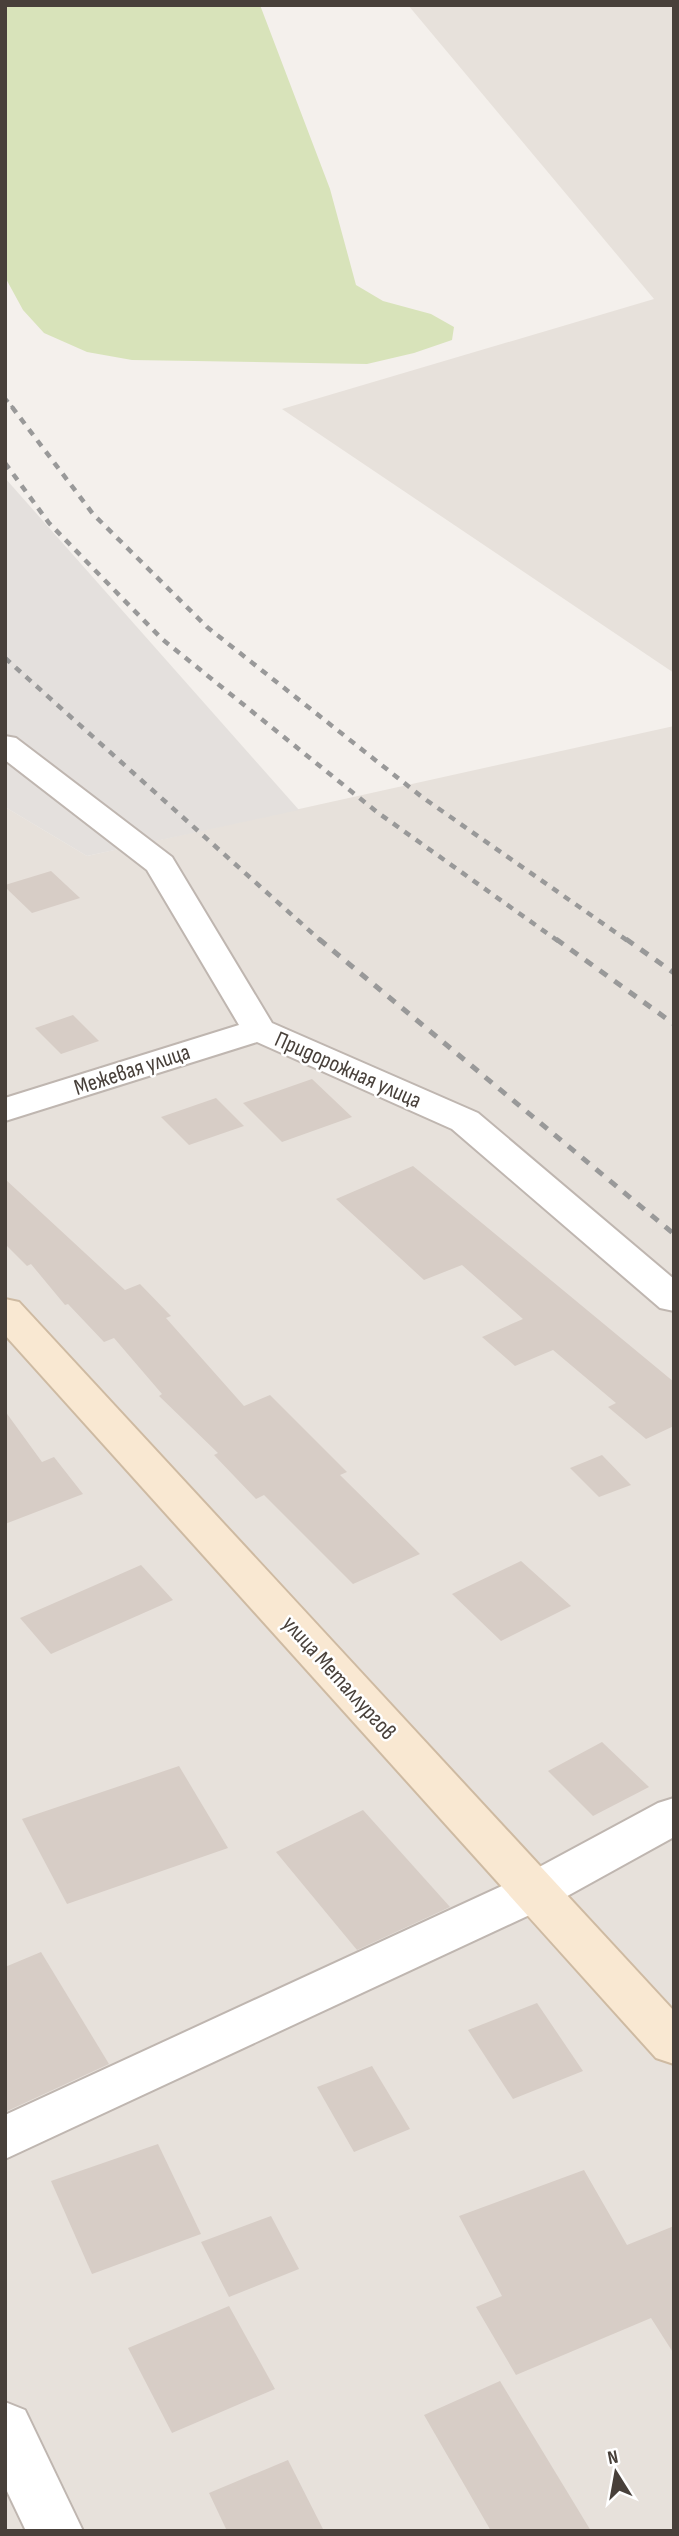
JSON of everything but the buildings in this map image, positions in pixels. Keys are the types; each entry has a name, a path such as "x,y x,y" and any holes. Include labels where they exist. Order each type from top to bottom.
{"street":[{"name":"Придорожная улица","path":"5,745 160,864 259,1030 465,1121 674,1299"},
{"name":"Межевая улица","path":"5,1110 259,1030"},
{"name":"улица Металлургов","path":"5,1311 674,2045"},
{"path":"5,2138 534,1892 674,1815"},
{"path":"5,2427 55,2531"}],"shaded area":[{"path":"408,5 674,5 674,673 282,409 654,299"},
{"path":"5,478 299,810 87,856 5,807"},
{"path":"674,726 674,2531 5,2531 5,807 87,856"}],"green space":[{"path":"5,5 260,5 330,189 356,285 383,301 431,314 454,327 452,340 414,353 367,364 132,360 87,352 44,333 23,310 5,277"}],"railway":[{"path":"5,398 14,409"},
{"path":"12,407 93,514 207,627 422,797 628,941"},
{"path":"5,463 49,523 162,639 377,812 558,941"},
{"path":"5,658 321,941"},
{"path":"319,939 674,1234"},
{"path":"556,939 674,1024"},
{"path":"626,939 674,973"}]}
